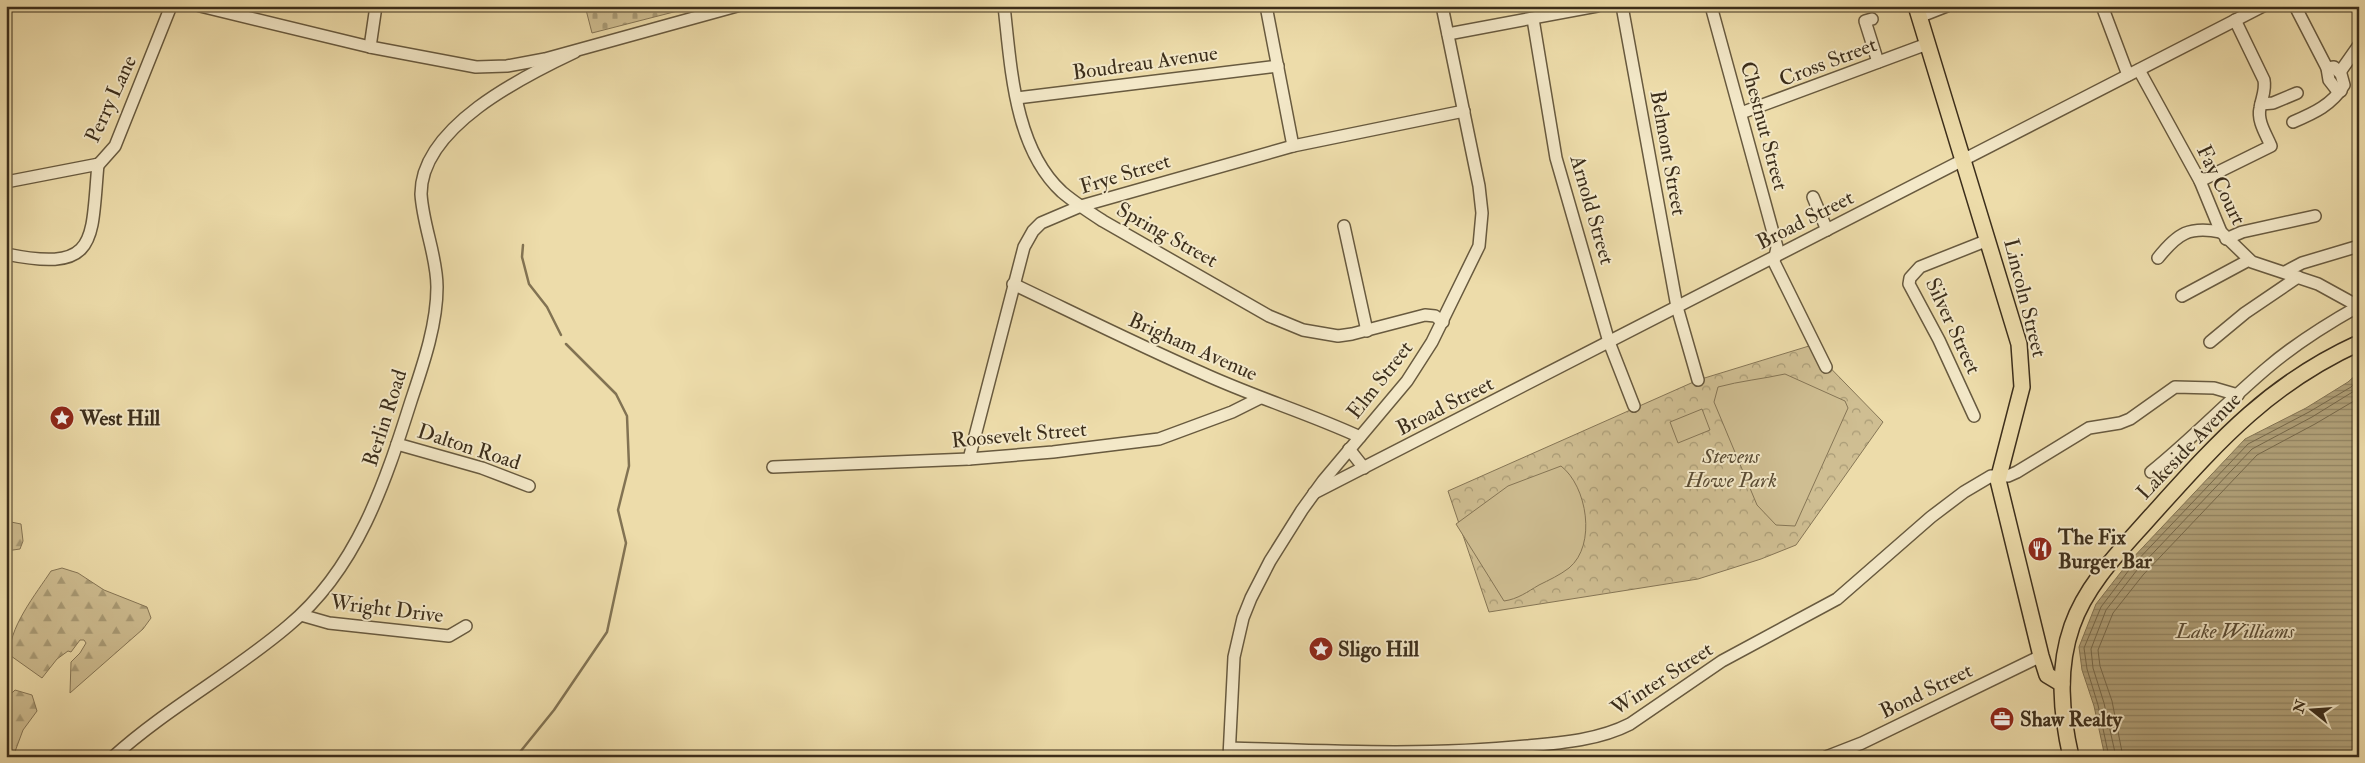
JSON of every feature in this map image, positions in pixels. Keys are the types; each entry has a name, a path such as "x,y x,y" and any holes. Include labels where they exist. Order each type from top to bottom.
{"main road":[{"name":"Lincoln Street","path":"1917,11 2019,344 2022,372 2019,405 1998,475 2001,495 2041,656 2048,675 2062,684"},
{"name":"Lakeside Avenue","path":"2071,757 2066,734 2062,684 2066,650 2078,613 2090,591 2116,555 2210,451 2244,417 2292,380 2359,343"}],"street":[{"name":"Perry Lane","path":"6,182 98,164 115,146 171,6"},
{"path":"200,6 370,46 476,67 526,63 575,52 692,17 737,6"},
{"path":"370,46 376,6"},
{"name":"Spring Street","path":"1004,6 1010,62 1027,141 1038,161 1063,192 1081,206 1103,221 1290,326 1321,334 1338,336 1367,331 1425,315 1435,316 1443,322"},
{"path":"1266,6 1293,146"},
{"name":"Elm Street","path":"1230,752 1234,657 1243,618 1270,561 1314,493 1418,366 1443,322 1476,255 1481,235 1482,213 1479,186 1442,6"},
{"path":"1448,34 1597,6"},
{"name":"Belmont Street","path":"1622,6 1677,307 1698,380"},
{"name":"Chestnut Street","path":"1711,6 1742,113 1777,247 1774,262 1826,367"},
{"path":"1917,11 1947,6"},
{"name":"Fay Court","path":"2102,6 2133,73 2200,181 2224,236 2249,260 2318,284 2358,306"},
{"name":"Broad Street","path":"1314,493 2263,6"},
{"path":"2295,6 2327,68 2332,85 2336,90 2341,90"},
{"name":"Arnold Street","path":"1533,19 1556,158 1609,342 1634,406"},
{"path":"1872,19 1865,21 1878,62"},
{"path":"2200,181 2271,146 2260,122 2261,104 2266,88 2264,80 2235,20"},
{"name":"Cross Street","path":"1742,113 1926,44"},
{"path":"2340,72 2359,45"},
{"name":"Berlin Road","path":"113,757 142,732 257,650 301,615 322,593 350,555 374,508 424,361 436,300 437,281 421,194 421,184 428,163 444,138 472,112 552,63 575,52"},
{"name":"Boudreau Avenue","path":"1017,98 1278,66"},
{"path":"2293,122 2320,111 2341,90 2344,85 2340,72 2334,67 2327,68"},
{"path":"2261,104 2273,103 2297,93"},
{"name":"Frye Street","path":"969,459 1024,247 1033,231 1041,223 1081,206 1293,146 1464,111"},
{"path":"6,254 34,260 55,261 72,257 80,251 88,243 91,232 98,164"},
{"path":"1813,197 1827,230"},
{"path":"2158,258 2173,240 2190,230 2203,229 2224,236 2315,216"},
{"path":"1344,226 1367,331"},
{"name":"Silver Street","path":"1974,416 1909,284 1910,278 1920,267 1988,240"},
{"path":"2285,272 2302,263 2359,246"},
{"path":"2182,296 2249,260"},
{"path":"2210,342 2245,313 2298,277"},
{"name":"Brigham Avenue","path":"1014,284 1203,374 1260,398 1325,421 1360,437"},
{"name":"Lakeside Avenue","path":"2151,472 2195,436 2267,368 2297,345 2358,306"},
{"name":"Winter Street","path":"1230,752 1399,753 1460,751 1548,744 1616,731 1630,724 1722,661 1837,599 1931,516 1964,492 1991,476 2008,476 2017,472 2089,428 2120,423 2160,399 2175,387 2214,388 2238,395"},
{"name":"Roosevelt Street","path":"773,467 969,459 1159,440 1232,412 1260,398"},
{"name":"Dalton Road","path":"397,444 482,468 529,486"},
{"path":"1349,449 1364,468"},
{"name":"Wright Drive","path":"301,615 329,623 449,636 466,626"},
{"name":"Bond Street","path":"1826,757 1862,743 2041,656"}],"green space":[{"path":"585,6 697,6 592,33"},
{"name":"Stevens Howe Park","path":"1809,346 1883,422 1796,545 1761,559 1698,579 1489,612 1448,491 1698,380"},
{"path":"1785,374 1845,401 1848,408 1795,526 1776,525 1757,505 1714,402 1718,387"},
{"path":"1702,409 1710,430 1678,443 1670,422"},
{"path":"1561,466 1570,475 1577,487 1585,516 1586,531 1578,558 1566,571 1514,599 1504,601 1456,524 1508,486"},
{"path":"6,521 21,524 23,541 20,549 6,551"},
{"path":"62,568 78,573 104,590 147,607 151,618 143,629 70,693 71,662 86,643 84,640 80,640 71,652 68,651 57,659 42,678 11,656 10,646 18,624 31,600 51,571"},
{"path":"15,690 32,695 37,711 23,730 13,757 6,757 6,699"}],"water":[{"name":"Lake Williams","path":"2359,372 2359,757 2105,757 2094,706 2082,670 2079,647 2096,604 2128,563 2245,439 2306,408 2348,382"}],"waterway":[{"path":"523,245 522,257 529,284 547,307 561,335"},
{"path":"516,757 554,710 607,632 626,543 618,510 629,466 627,416 616,394 566,344"}],"place":[{"name":"West Hill","path":"62,418"},
{"name":"The Fix Burger Bar","path":"2040,549"},
{"name":"Sligo Hill","path":"1321,649"},
{"name":"Shaw Realty","path":"2002,719"}]}
